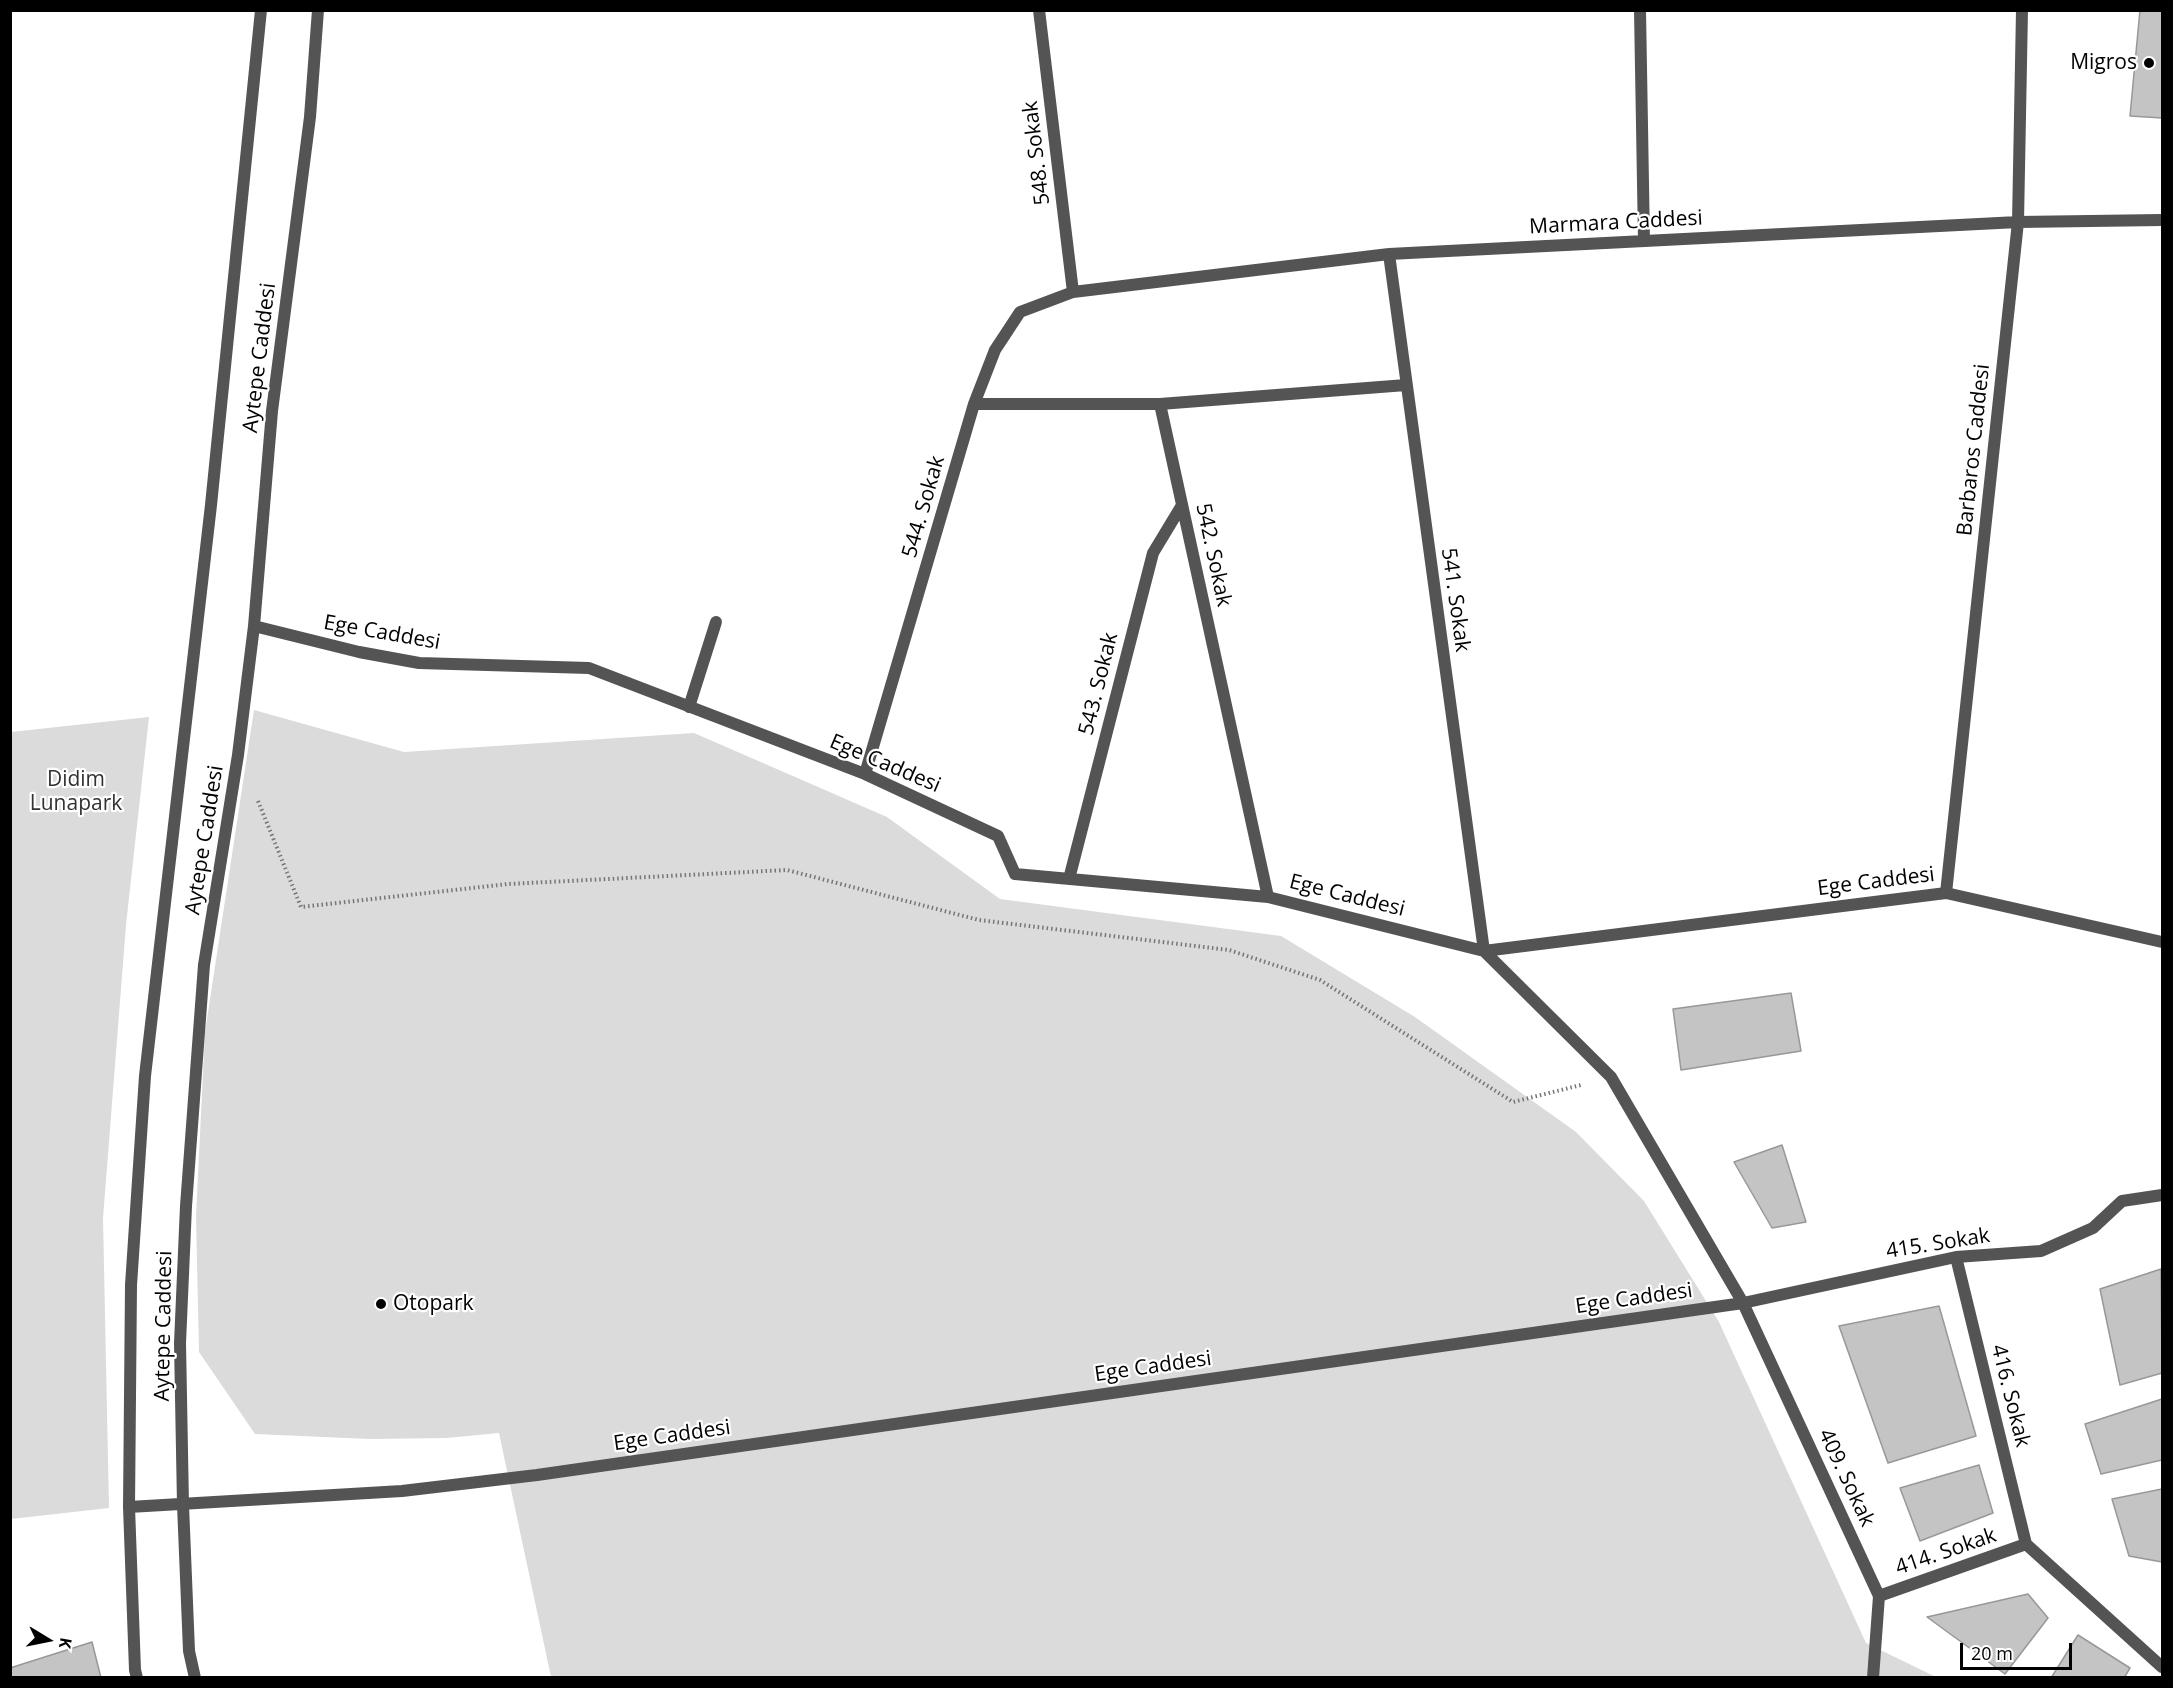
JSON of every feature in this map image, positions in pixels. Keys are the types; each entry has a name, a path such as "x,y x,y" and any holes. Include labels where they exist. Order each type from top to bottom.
{"street":[{"name":"Aytepe Caddesi","path":"137,1677 129,1507 131,1285 145,1076 211,505 261,10"},
{"name":"Aytepe Caddesi","path":"195,1677 189,1651 183,1505 180,1343 186,1206 204,965 238,755 254,626 273,411 310,117 318,10"},
{"name":"548. Sokak","path":"1039,10 1073,292"},
{"path":"1640,10 1644,241"},
{"name":"Barbaros Caddesi","path":"1946,893 2018,222 2022,10"},
{"name":"Marmara Caddesi","path":"1073,292 1389,254 2018,222 2163,220"},
{"name":"541. Sokak","path":"1389,254 1484,951"},
{"name":"544. Sokak","path":"865,774 974,404 995,350 1020,312 1073,292"},
{"path":"974,404 1160,404 1406,385"},
{"name":"542. Sokak","path":"1160,404 1268,897"},
{"name":"543. Sokak","path":"1069,879 1153,553 1182,506"},
{"path":"689,707 716,622"},
{"name":"Ege Caddesi","path":"254,626 359,652 419,663 589,668 865,774 998,836 1015,874 1268,897 1484,951 1946,893 2163,942"},
{"path":"1484,951 1611,1077 1743,1303"},
{"name":"415. Sokak","path":"1743,1303 1956,1257 2041,1251 2093,1228 2122,1201 2163,1195"},
{"name":"416. Sokak","path":"1956,1257 2026,1544"},
{"name":"Ege Caddesi","path":"129,1507 402,1491 537,1475 1743,1303"},
{"name":"409. Sokak","path":"1743,1303 1879,1596 1873,1677"},
{"path":"2026,1544 2163,1667"},
{"name":"414. Sokak","path":"1879,1596 2026,1544"}],"path":[{"path":"256,798 302,907 508,884 787,870 979,920 1229,950 1320,980 1513,1102 1611,1077"}],"green space":[{"path":"254,710 404,752 694,733 887,817 1000,899 1281,936 1415,1017 1576,1132 1644,1201 1719,1322 1866,1643 1936,1677 551,1677 499,1433 446,1438 370,1439 255,1434 199,1352 196,1216 205,1032"},
{"name":"Didim Lunapark","path":"149,717 126,925 103,1218 109,1508 11,1519 11,732"}],"building":[{"name":"Migros","path":"2140,10 2162,10 2162,118 2130,116"},
{"path":"1791,993 1801,1051 1681,1070 1673,1009"},
{"path":"1782,1145 1806,1222 1772,1228 1734,1162"},
{"path":"2161,1269 2162,1373 2120,1385 2100,1289"},
{"path":"1939,1306 1976,1436 1888,1463 1839,1326"},
{"path":"2162,1399 2162,1460 2101,1474 2085,1424"},
{"path":"1979,1465 1993,1513 1920,1541 1900,1488"},
{"path":"2162,1489 2162,1562 2129,1556 2112,1499"},
{"path":"2028,1594 2048,1618 2005,1674 1927,1617"},
{"path":"2078,1635 2130,1668 2124,1678 2051,1678"},
{"path":"92,1642 101,1678 10,1678 10,1668"}],"place":[{"name":"Migros","path":"2149,63"},
{"name":"Otopark","path":"381,1304"}]}
